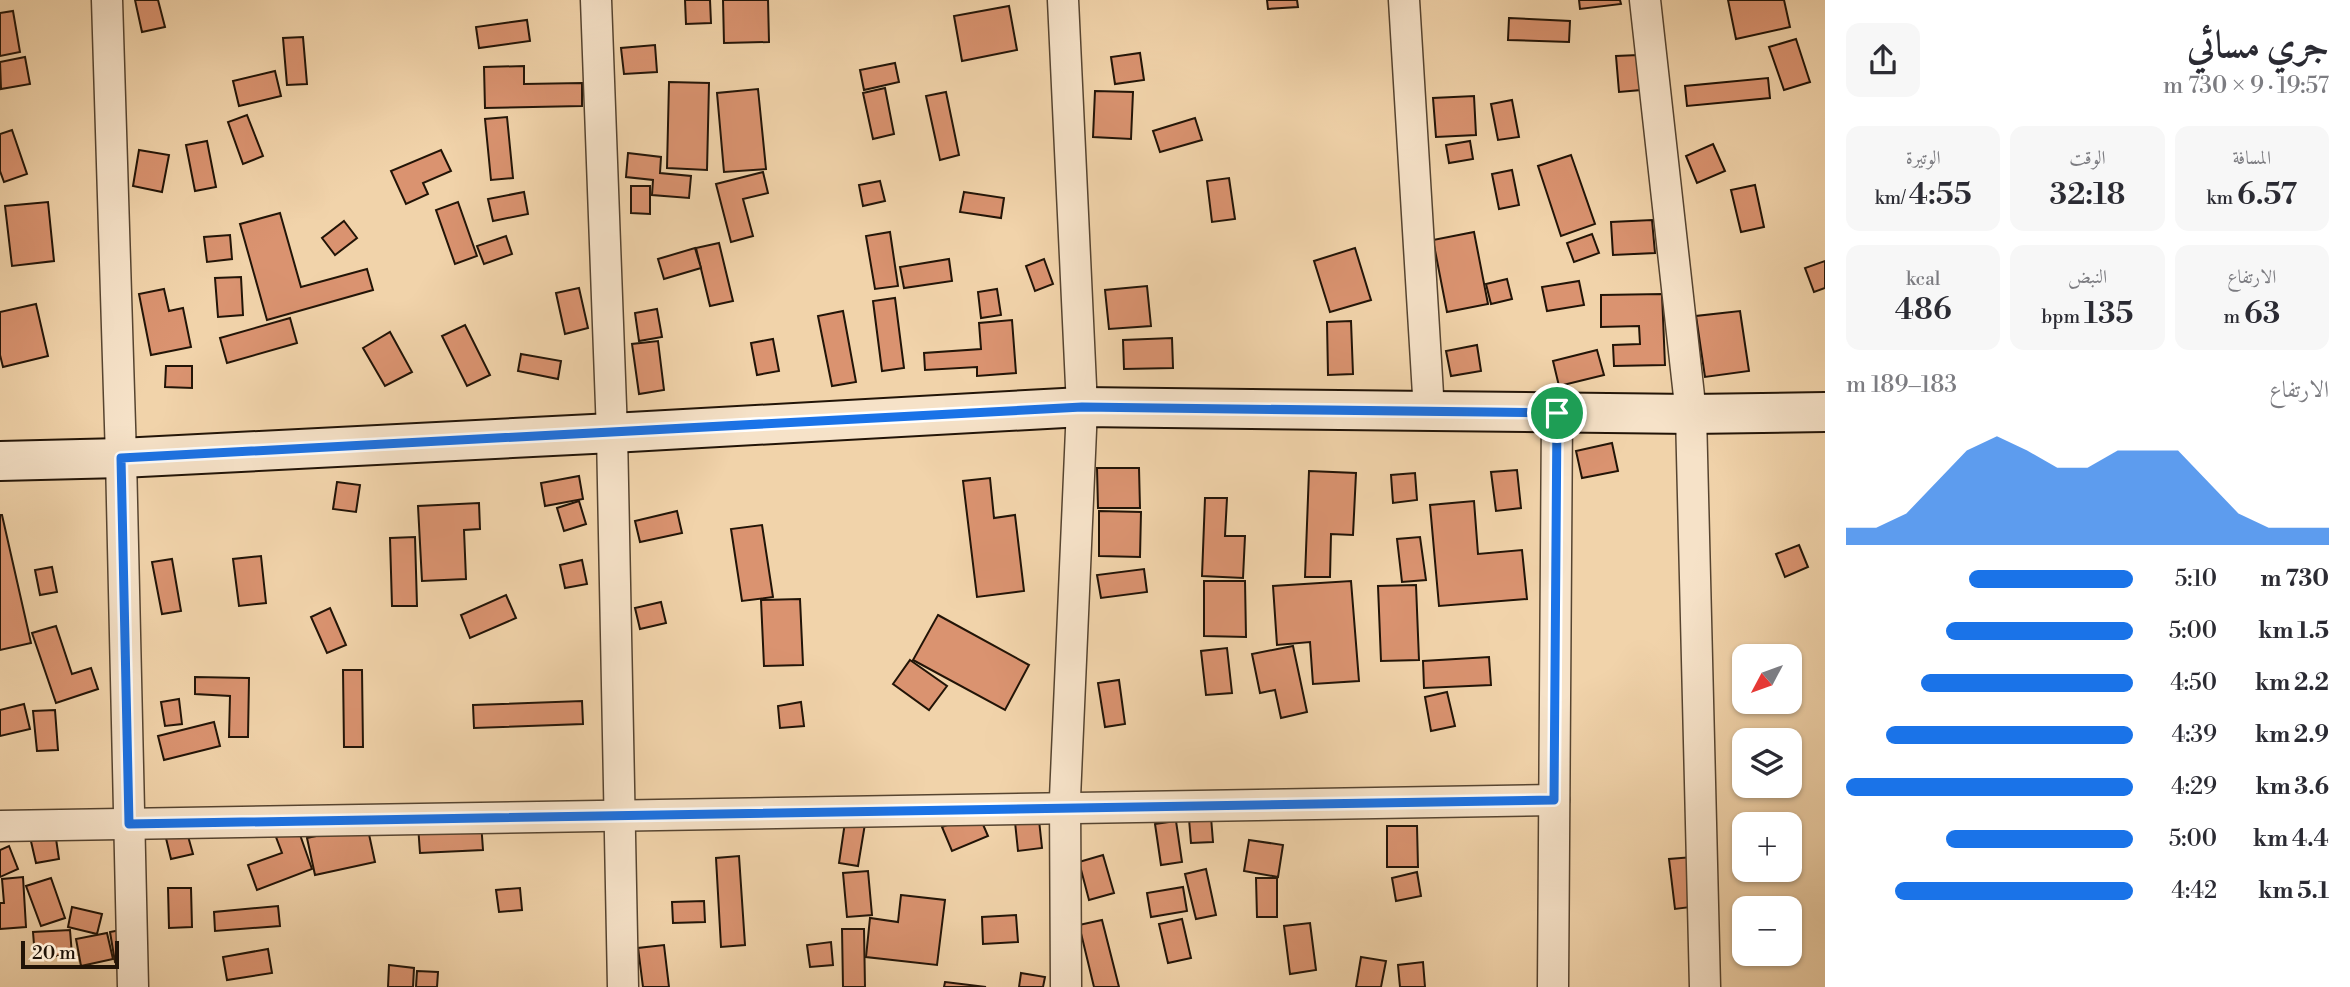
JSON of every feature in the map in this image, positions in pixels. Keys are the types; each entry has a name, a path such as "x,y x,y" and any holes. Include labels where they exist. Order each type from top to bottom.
{"street":[{"path":"107,0 134,987"},
{"path":"596,0 612,433 623,987"},
{"path":"1063,0 1082,407 1065,808 1066,987"},
{"path":"1404,0 1429,411"},
{"path":"1645,0 1691,414 1705,987"},
{"path":"0,461 121,458 1082,407 1691,414 1825,412"},
{"path":"1553,987 1557,413"},
{"path":"0,826 1554,800"}],"building":[{"path":"135,0 158,0 165,27 142,32"},
{"path":"685,0 710,0 711,23 686,24"},
{"path":"723,0 768,0 769,42 724,43"},
{"path":"1267,0 1297,0 1298,7 1268,9"},
{"path":"1579,0 1620,0 1621,4 1580,9"},
{"path":"1728,0 1784,0 1790,27 1736,39"},
{"path":"1009,6 1017,50 962,61 954,16"},
{"path":"13,11 20,52 0,56 0,13"},
{"path":"1509,18 1570,21 1569,42 1508,40"},
{"path":"527,20 530,41 479,48 476,27"},
{"path":"303,37 307,84 287,85 283,38"},
{"path":"1796,39 1810,82 1784,90 1769,47"},
{"path":"655,45 657,72 624,74 621,48"},
{"path":"1140,53 1144,80 1115,84 1111,57"},
{"path":"1638,55 1641,90 1619,92 1616,56"},
{"path":"25,57 30,84 1,89 0,62"},
{"path":"895,63 899,82 864,90 860,70"},
{"path":"524,66 524,84 582,83 582,106 485,108 484,67"},
{"path":"275,71 281,96 239,106 233,81"},
{"path":"1768,78 1770,98 1687,106 1685,86"},
{"path":"669,82 709,83 707,170 667,168"},
{"path":"885,88 894,134 873,139 863,93"},
{"path":"758,89 766,169 724,172 717,93"},
{"path":"1095,91 1133,92 1131,139 1093,137"},
{"path":"946,92 959,155 940,160 926,96"},
{"path":"1474,96 1476,135 1436,137 1433,98"},
{"path":"1512,100 1519,137 1498,140 1491,104"},
{"path":"247,115 263,156 243,164 228,122"},
{"path":"507,117 513,178 491,180 485,119"},
{"path":"1195,118 1202,140 1160,152 1153,131"},
{"path":"12,130 27,174 4,182 0,171 0,134"},
{"path":"207,141 216,187 195,191 186,145"},
{"path":"1470,141 1473,159 1449,163 1446,145"},
{"path":"1713,144 1725,171 1697,183 1686,156"},
{"path":"139,150 169,155 162,192 133,186"},
{"path":"441,150 451,171 423,183 428,194 406,204 391,171"},
{"path":"628,153 661,157 660,173 691,176 689,198 652,195 653,180 626,177"},
{"path":"1571,155 1595,224 1561,236 1538,166"},
{"path":"1512,170 1519,205 1499,209 1492,174"},
{"path":"763,172 768,193 743,199 753,236 731,242 716,184"},
{"path":"1229,178 1235,219 1212,222 1207,181"},
{"path":"880,181 885,201 863,206 859,185"},
{"path":"1755,185 1764,227 1741,232 1731,190"},
{"path":"631,186 650,186 650,214 631,213"},
{"path":"524,192 528,214 493,221 488,199"},
{"path":"964,192 1004,198 1001,218 960,212"},
{"path":"48,202 54,261 12,266 5,206"},
{"path":"458,202 477,256 455,264 436,210"},
{"path":"280,213 301,287 367,269 373,290 267,320 240,224"},
{"path":"1652,220 1655,253 1613,255 1611,222"},
{"path":"344,221 357,238 335,255 322,238"},
{"path":"890,232 898,286 875,289 866,236"},
{"path":"1474,232 1488,304 1447,312 1433,240"},
{"path":"1592,234 1599,253 1574,262 1567,243"},
{"path":"230,235 232,259 207,262 204,237"},
{"path":"506,236 512,254 484,264 477,246"},
{"path":"719,243 733,301 710,306 696,248"},
{"path":"695,248 701,268 664,279 658,259"},
{"path":"1355,248 1371,300 1330,312 1314,261"},
{"path":"949,259 952,281 904,288 900,267"},
{"path":"1044,259 1053,284 1035,291 1026,266"},
{"path":"1825,261 1825,288 1814,292 1805,268"},
{"path":"241,277 243,315 218,317 215,278"},
{"path":"1507,279 1512,299 1491,304 1486,284"},
{"path":"1579,281 1584,305 1547,311 1542,287"},
{"path":"1147,286 1151,326 1109,329 1105,290"},
{"path":"579,288 588,328 565,334 556,293"},
{"path":"164,289 169,311 183,308 191,347 151,355 139,294"},
{"path":"997,289 1001,315 981,318 978,292"},
{"path":"1662,294 1665,365 1614,366 1613,345 1640,344 1639,326 1601,327 1601,295"},
{"path":"895,298 904,368 882,371 873,301"},
{"path":"36,304 48,356 3,367 0,355 0,312"},
{"path":"657,309 662,337 639,341 635,313"},
{"path":"843,311 856,382 832,386 818,316"},
{"path":"1740,311 1749,371 1705,377 1696,316"},
{"path":"290,318 297,343 227,363 220,338"},
{"path":"1012,320 1016,373 977,376 977,367 925,370 924,353 981,349 979,323"},
{"path":"1351,321 1353,374 1328,375 1327,322"},
{"path":"465,325 490,375 467,386 442,336"},
{"path":"390,332 412,372 385,386 363,348"},
{"path":"1172,338 1173,368 1124,369 1123,340"},
{"path":"773,339 779,371 757,375 751,343"},
{"path":"658,341 664,390 639,394 632,344"},
{"path":"1477,345 1481,371 1451,376 1446,351"},
{"path":"1597,350 1604,375 1559,386 1553,361"},
{"path":"521,354 561,361 558,379 518,371"},
{"path":"166,366 192,366 192,388 165,387"},
{"path":"1612,443 1618,471 1582,478 1576,451"},
{"path":"1097,468 1139,468 1140,508 1098,508"},
{"path":"1517,470 1521,508 1496,511 1491,472"},
{"path":"1309,471 1356,473 1353,535 1331,534 1330,577 1305,577"},
{"path":"1415,473 1417,500 1393,503 1391,475"},
{"path":"579,476 583,499 545,506 541,483"},
{"path":"990,478 994,518 1015,515 1024,591 977,597 963,481"},
{"path":"337,482 360,485 356,512 333,509"},
{"path":"1205,498 1227,498 1225,536 1245,536 1243,578 1202,576"},
{"path":"579,501 586,524 564,531 557,508"},
{"path":"1474,501 1478,554 1522,550 1527,599 1439,606 1430,505"},
{"path":"479,503 480,529 464,530 466,579 422,581 418,506"},
{"path":"677,511 682,533 640,542 635,521"},
{"path":"1099,511 1141,512 1140,557 1099,556"},
{"path":"0,515 31,643 0,650"},
{"path":"762,525 773,597 742,601 731,529"},
{"path":"415,537 417,606 392,606 390,538"},
{"path":"1420,537 1426,580 1402,582 1397,539"},
{"path":"1799,545 1808,567 1785,577 1776,554"},
{"path":"261,556 266,603 239,606 233,559"},
{"path":"172,559 181,611 162,614 152,562"},
{"path":"582,560 587,584 565,588 560,565"},
{"path":"52,567 57,592 40,595 35,570"},
{"path":"1144,569 1147,592 1101,598 1097,575"},
{"path":"1204,581 1245,581 1246,637 1204,636"},
{"path":"1351,581 1359,681 1313,684 1310,642 1277,645 1273,586"},
{"path":"1416,585 1419,660 1381,661 1378,586"},
{"path":"506,595 516,618 470,638 461,615"},
{"path":"800,599 803,665 764,666 761,600"},
{"path":"661,602 666,623 640,629 635,608"},
{"path":"330,608 346,645 327,653 311,617"},
{"path":"938,615 1029,665 1005,710 913,660"},
{"path":"56,626 72,674 91,668 98,689 56,703 32,633"},
{"path":"1293,646 1307,712 1281,718 1275,690 1260,693 1252,654"},
{"path":"1227,648 1232,693 1206,695 1201,651"},
{"path":"1489,657 1491,685 1424,688 1423,661"},
{"path":"910,660 947,686 929,710 893,684"},
{"path":"343,670 362,670 363,747 344,747"},
{"path":"195,677 249,678 248,737 229,737 230,696 195,694"},
{"path":"1119,680 1125,724 1105,727 1098,683"},
{"path":"1447,692 1455,726 1431,731 1425,697"},
{"path":"179,699 182,724 165,726 161,702"},
{"path":"582,701 583,724 474,728 473,705"},
{"path":"801,702 804,726 780,728 778,706"},
{"path":"24,704 30,729 0,736 0,710"},
{"path":"55,710 58,750 37,751 33,711"},
{"path":"214,722 220,746 164,760 158,736"},
{"path":"978,813 988,836 952,851 942,827"},
{"path":"1211,817 1213,842 1191,843 1189,819"},
{"path":"1039,820 1042,848 1018,851 1015,822"},
{"path":"1176,821 1182,862 1161,865 1155,824"},
{"path":"481,822 483,850 420,853 418,825"},
{"path":"845,822 865,824 858,866 839,863"},
{"path":"367,825 375,862 315,875 307,838"},
{"path":"1387,826 1417,826 1418,867 1387,867"},
{"path":"186,829 193,854 171,859 165,834"},
{"path":"298,829 312,869 257,890 248,865 282,853 276,837"},
{"path":"55,832 59,859 36,863 30,837"},
{"path":"1249,840 1283,845 1278,877 1244,871"},
{"path":"9,846 18,869 0,877 0,850"},
{"path":"1103,855 1114,893 1089,900 1079,862"},
{"path":"739,856 745,945 721,947 716,858"},
{"path":"1693,857 1699,906 1675,909 1669,859"},
{"path":"1206,869 1216,915 1196,919 1185,874"},
{"path":"868,871 872,915 847,917 843,873"},
{"path":"1417,872 1421,896 1396,901 1392,878"},
{"path":"23,877 26,927 0,929 0,903 4,903 2,879"},
{"path":"51,878 65,918 41,926 26,886"},
{"path":"1256,878 1277,878 1277,917 1257,917"},
{"path":"1183,887 1187,911 1151,917 1147,893"},
{"path":"168,888 191,888 192,927 169,928"},
{"path":"520,888 522,910 499,912 496,890"},
{"path":"901,895 945,900 937,965 866,957 870,918 898,922"},
{"path":"704,901 705,922 673,923 672,902"},
{"path":"278,906 280,926 215,931 214,912"},
{"path":"72,907 102,914 97,934 68,927"},
{"path":"1016,915 1018,942 983,944 982,917"},
{"path":"1182,919 1191,958 1168,963 1159,924"},
{"path":"1102,920 1119,987 1094,987 1079,925"},
{"path":"1310,923 1316,970 1290,974 1284,926"},
{"path":"131,928 136,958 115,962 110,932"},
{"path":"842,929 864,929 865,987 843,987"},
{"path":"70,930 72,955 35,957 33,932"},
{"path":"107,933 113,959 81,966 76,939"},
{"path":"831,942 833,965 810,967 807,945"},
{"path":"664,945 669,987 643,987 638,948"},
{"path":"268,949 272,973 227,980 223,957"},
{"path":"1361,957 1386,961 1381,987 1356,987"},
{"path":"1423,962 1425,987 1400,987 1398,965"},
{"path":"389,965 414,968 413,987 388,987"},
{"path":"417,971 438,972 437,987 416,987"},
{"path":"1021,973 1045,977 1043,987 1019,987"},
{"path":"945,982 986,987 944,987"}],"route":[{"path":"1082,407 1557,413 1554,800 129,824 121,458 1082,407"}]}
